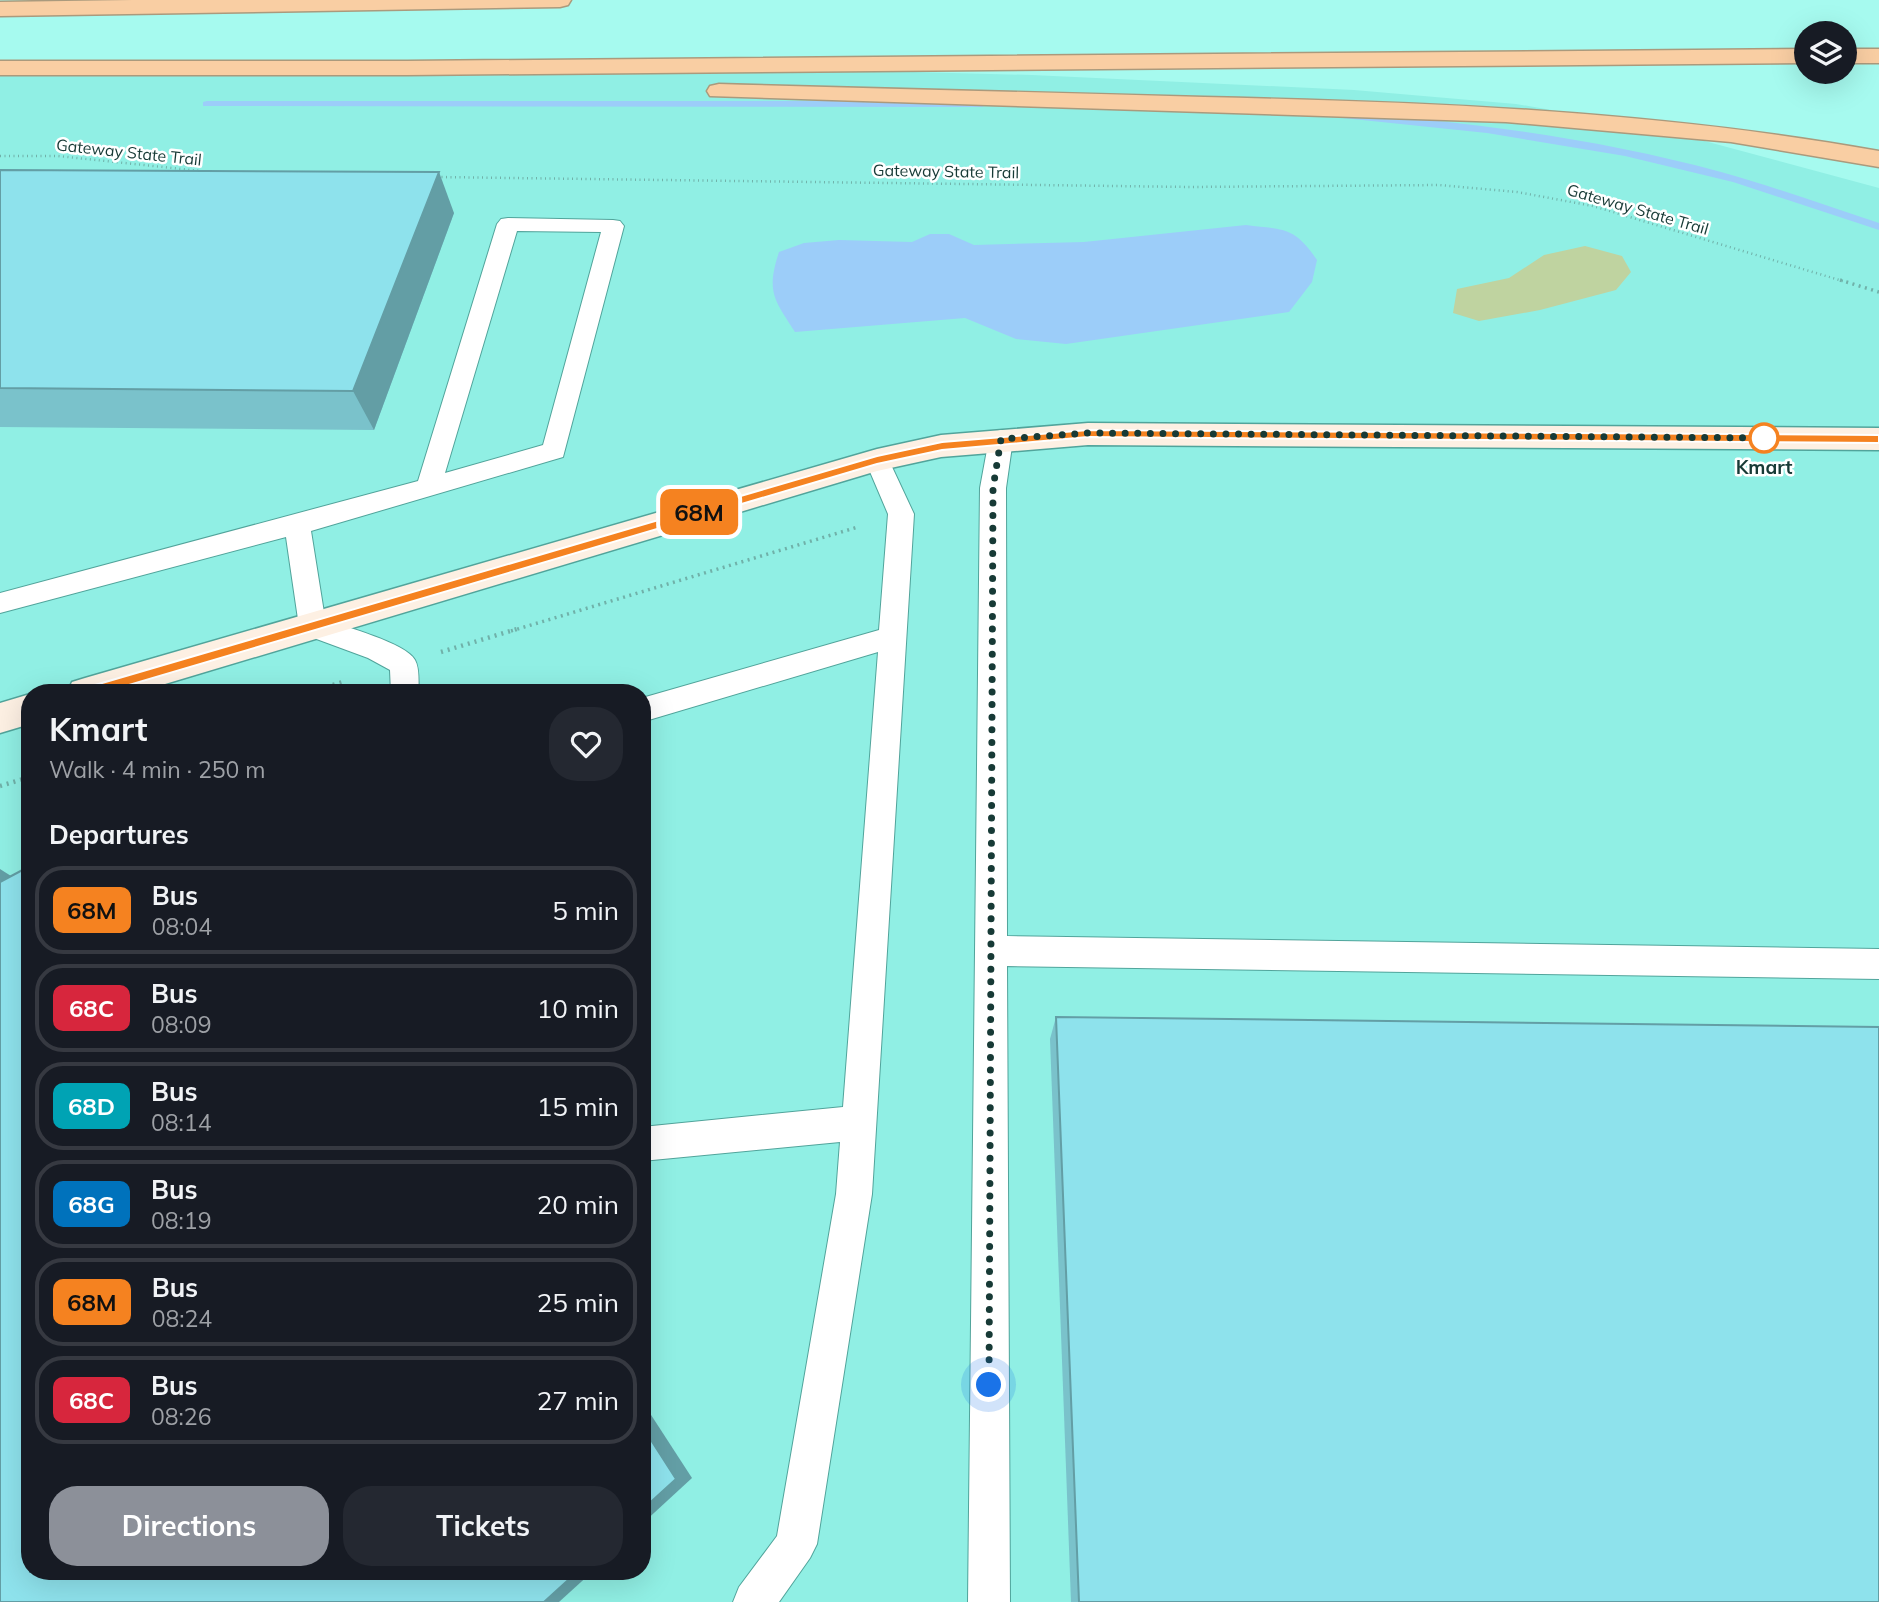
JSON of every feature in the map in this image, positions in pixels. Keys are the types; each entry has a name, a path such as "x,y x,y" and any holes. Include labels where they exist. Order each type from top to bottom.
{"highway":[{"path":"0,9 560,0"},
{"path":"0,68 407,68 1794,56"},
{"path":"1857,56 1879,56"},
{"path":"407,68 560,85 1121,101 1550,117 1732,135 1879,159"}],"street":[{"path":"116,684 877,460 942,446 1088,433 1879,439"},
{"path":"0,718 21,712"}],"lane":[{"path":"0,603 297,525 428,488 554,451 613,226 508,224 428,488"},
{"path":"989,1602 993,488 1001,439"},
{"path":"754,1602 796,1544 854,1194 901,514 877,460"},
{"path":"297,525 313,626 378,650 402,664 404,684"},
{"path":"651,707 893,637"},
{"path":"990,951 1879,964"},
{"path":"651,1143 860,1123"}],"path":[{"name":"Gateway State Trail","path":"0,156 58,156 204,172"},
{"name":"Gateway State Trail","path":"438,177 1190,187 1439,185 1517,191 1593,206 1879,292"},
{"path":"336,684 901,514"},
{"path":"0,786 21,780"}],"shaded area":[{"path":"801,69 1032,75 1354,90 1516,104 1656,128 1879,188 1879,1602 0,1602 0,72"},
{"path":"1246,225 1294,235 1317,260 1312,282 1289,312 1066,344 1016,339 965,318 795,332 774,295 773,277 779,252 804,243 839,240 912,242 930,234 949,234 974,245 1084,242"}],"green space":[{"path":"1585,246 1622,256 1631,272 1616,290 1540,310 1479,321 1453,313 1457,289 1509,278 1544,255"}],"building":[{"path":"0,170 439,172 353,391 0,388"},
{"path":"21,871 21,1580 568,1580 544,1602 0,1602 0,882"},
{"path":"1056,1017 1879,1027 1879,1602 1079,1602"},
{"path":"651,1440 676,1479 651,1502"}],"waterway":[{"path":"207,104 982,104"},
{"path":"1347,116 1533,136 1625,153 1737,180 1879,227"}],"bus line":[{"name":"68M","path":"116,684 877,460 942,446 1088,433 1879,439"}],"place":[{"name":"Kmart","path":"1764,438"}],"route":[{"path":"989,1385 993,488 1001,439 1088,433 1774,438 1764,438"}]}
